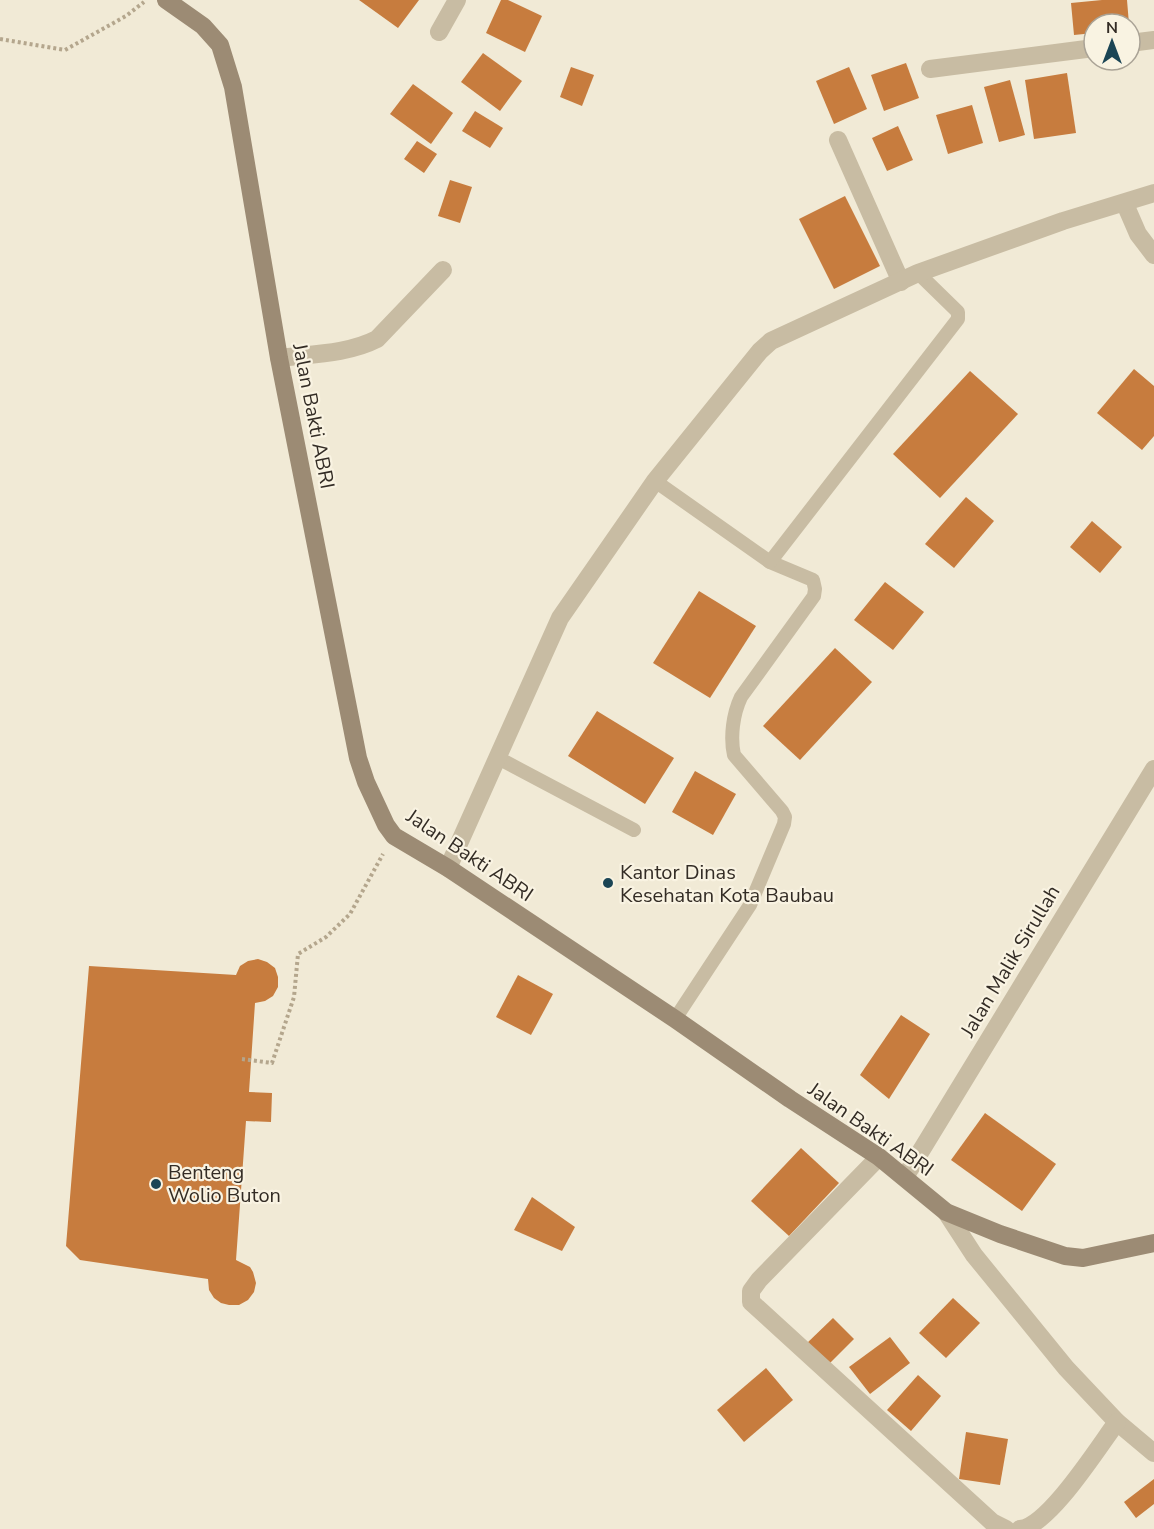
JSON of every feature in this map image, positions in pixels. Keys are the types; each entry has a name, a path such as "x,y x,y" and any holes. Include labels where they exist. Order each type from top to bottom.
{"street":[{"name":"Jalan Bakti ABRI","path":"166,0 203,26 220,45 230,76 279,358 358,758 366,782 386,825 394,836 448,868 879,1157 946,1212 1000,1234 1065,1256 1083,1258 1154,1243"},
{"path":"439,32 457,0"},
{"path":"930,69 1082,50"},
{"path":"838,140 901,282"},
{"path":"448,868 560,618 655,481 760,351 771,341 918,273 1063,221 1125,204 1154,193"},
{"path":"1125,204 1138,234 1154,255"},
{"path":"279,358 366,345 377,339 443,270"},
{"name":"Jalan Malik Sirullah","path":"905,1177 1154,769"},
{"path":"879,1157 759,1280 751,1291 752,1302 992,1522 1006,1529"},
{"path":"946,1212 974,1255 1066,1368 1117,1422 1154,1454"},
{"path":"1020,1529 1029,1528 1060,1500 1117,1422"}],"lane":[{"path":"770,562 958,319 958,312 918,273"},
{"path":"655,481 770,562 813,580 815,589 814,596 741,697 736,708 732,746 738,761 782,811 784,820 750,906 675,1019"},
{"path":"498,758 634,830"}],"path":[{"path":"0,39 65,50 126,16 147,0"},
{"path":"242,1059 272,1062 294,997 298,954 326,937 350,914 394,836"}],"building":[{"path":"359,0 419,0 398,28"},
{"path":"501,0 508,0 542,16 525,52 486,33"},
{"path":"1127,0 1128,12 1082,12 1082,34 1074,35 1071,3"},
{"path":"483,53 522,81 500,111 461,82"},
{"path":"906,63 919,98 884,111 871,75"},
{"path":"571,67 594,75 582,106 560,97"},
{"path":"849,67 867,109 834,124 816,81"},
{"path":"1067,73 1076,133 1034,139 1025,80"},
{"path":"1010,80 1025,135 999,142 984,87"},
{"path":"413,84 453,113 431,144 390,114"},
{"path":"972,105 983,143 948,154 936,115"},
{"path":"475,111 503,128 490,148 462,131"},
{"path":"898,126 913,160 887,171 872,138"},
{"path":"417,141 437,154 424,173 404,159"},
{"path":"450,180 472,187 460,223 438,216"},
{"path":"845,196 880,266 834,289 799,219"},
{"path":"1134,369 1154,386 1154,436 1142,450 1097,413"},
{"path":"970,371 1018,414 940,498 893,454"},
{"path":"966,497 994,521 954,568 925,544"},
{"path":"1092,521 1122,547 1100,573 1070,547"},
{"path":"885,582 924,612 893,650 854,620"},
{"path":"699,591 756,626 710,698 653,663"},
{"path":"835,648 872,682 800,760 763,726"},
{"path":"597,711 674,758 645,804 568,756"},
{"path":"695,771 736,794 713,835 672,812"},
{"name":"Benteng Wolio Buton","path":"258,959 275,968 278,987 273,996 255,1003 249,1092 272,1093 271,1122 246,1121 236,1260 250,1267 253,1272 256,1283 254,1292 248,1300 239,1305 229,1305 214,1298 209,1290 208,1279 80,1260 66,1246 89,966 236,975 240,966"},
{"path":"518,975 553,994 531,1035 496,1017"},
{"path":"901,1015 930,1034 889,1099 860,1075"},
{"path":"985,1113 1056,1164 1022,1211 951,1160"},
{"path":"801,1148 839,1183 789,1236 751,1201"},
{"path":"532,1197 575,1227 562,1251 514,1230"},
{"path":"953,1298 980,1323 946,1358 919,1333"},
{"path":"833,1318 854,1339 827,1366 805,1345"},
{"path":"890,1337 910,1363 870,1394 849,1367"},
{"path":"766,1368 793,1400 744,1442 717,1410"},
{"path":"918,1375 941,1396 911,1431 887,1410"},
{"path":"966,1432 1008,1439 1000,1485 959,1479"},
{"path":"1154,1479 1154,1504 1136,1518 1124,1502"}],"place":[{"name":"Kantor Dinas Kesehatan Kota Baubau","path":"608,883"},
{"name":"Benteng Wolio Buton","path":"156,1184"}]}
